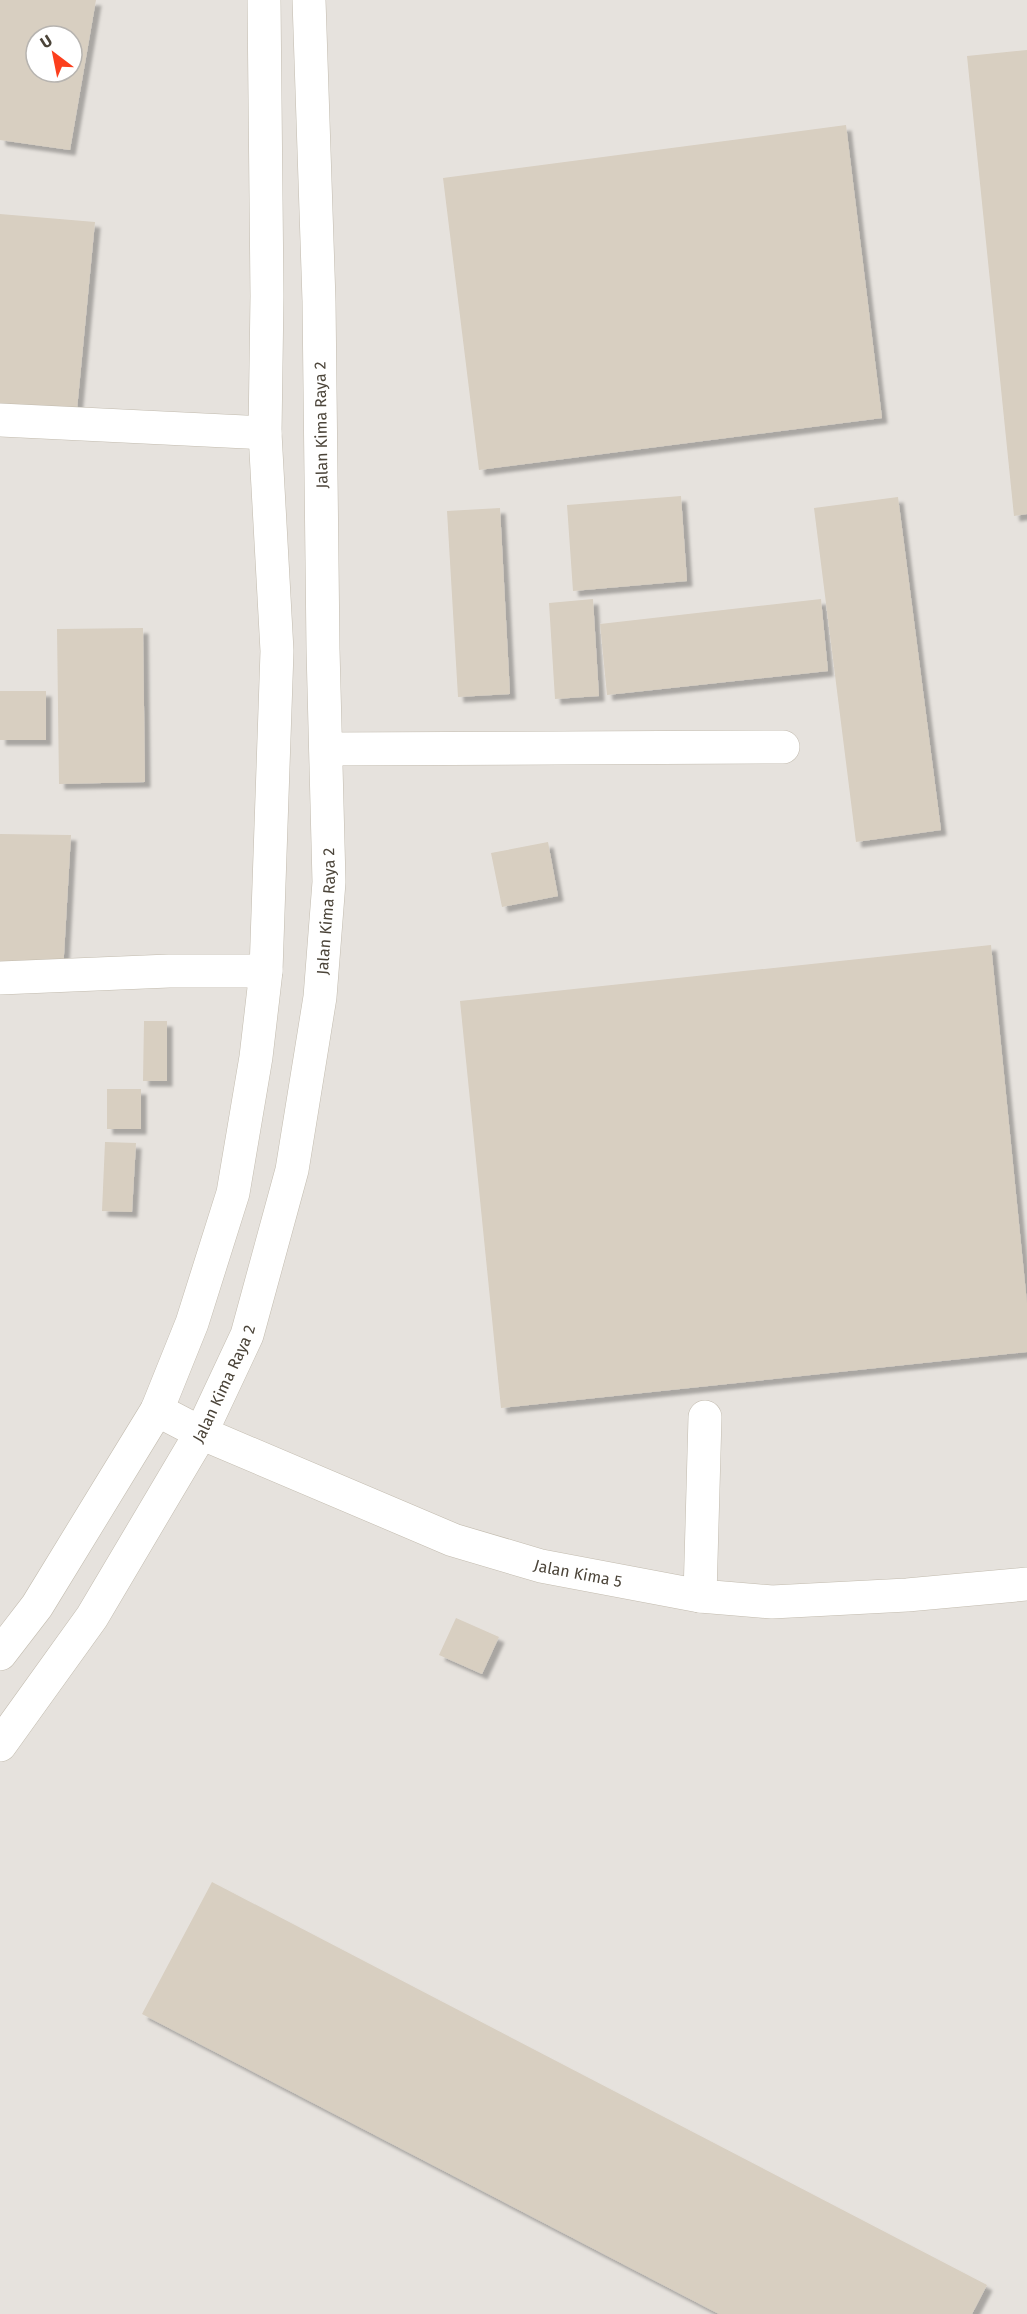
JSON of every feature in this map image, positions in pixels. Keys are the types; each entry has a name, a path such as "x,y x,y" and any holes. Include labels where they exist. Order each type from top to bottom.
{"street":[{"path":"0,1654 37,1606 157,1410 192,1323 233,1193 256,1057 266,971 277,651 266,433 264,0"},
{"name":"Jalan Kima Raya 2","path":"0,1744 92,1617 201,1433 247,1335 292,1170 320,997 329,882 323,649 319,301 309,0"},
{"path":"264,110 311,97"},
{"path":"0,420 266,433"},
{"path":"277,651 323,649"},
{"path":"326,749 783,747"},
{"path":"0,978 170,971 266,971"},
{"name":"Jalan Kima 5","path":"157,1410 201,1433 453,1540 542,1566 700,1596 772,1602 907,1595 1027,1584"},
{"path":"700,1596 705,1417"}],"shaded area":[{"path":"0,0 1027,0 1027,2314 0,2314"}],"building":[{"path":"0,0 96,0 84,69 84,24 24,24 24,84 81,84 70,150 0,140"},
{"path":"1027,50 1027,514 1014,516 967,56"},
{"path":"846,125 882,418 479,470 443,178"},
{"path":"0,214 95,222 76,420 0,413"},
{"path":"681,496 687,581 573,591 567,505"},
{"path":"898,497 941,830 856,842 814,508"},
{"path":"500,508 510,694 458,697 447,511"},
{"path":"593,599 599,696 555,699 549,603"},
{"path":"821,599 828,671 607,695 600,624"},
{"path":"143,628 145,782 59,784 57,629"},
{"path":"0,691 46,691 46,740 0,740"},
{"path":"0,834 71,835 63,972 0,970"},
{"path":"548,842 558,896 502,907 491,853"},
{"path":"991,945 1027,1303 1027,1352 501,1408 460,1001"},
{"path":"144,1021 167,1021 167,1081 143,1081"},
{"path":"107,1089 141,1089 141,1129 107,1129"},
{"path":"105,1142 136,1143 132,1212 102,1211"},
{"path":"456,1618 499,1637 482,1674 439,1655"},
{"path":"212,1882 987,2285 972,2314 719,2314 142,2014"}]}
